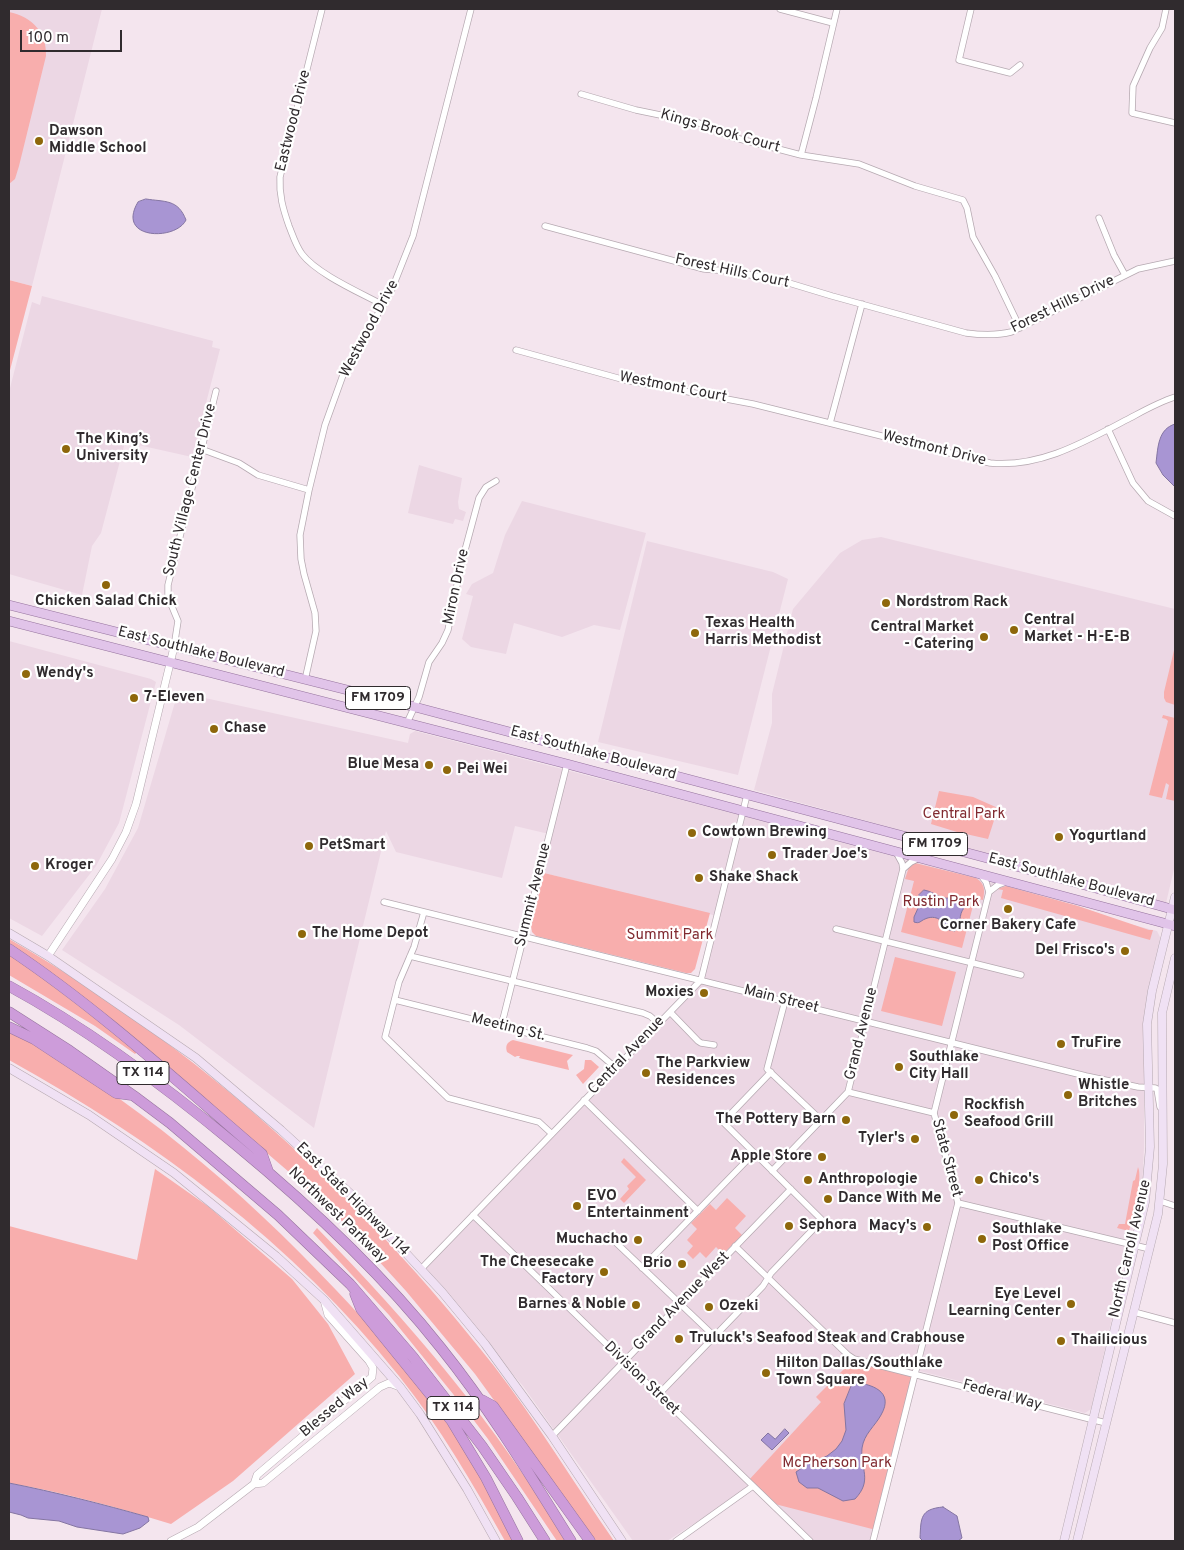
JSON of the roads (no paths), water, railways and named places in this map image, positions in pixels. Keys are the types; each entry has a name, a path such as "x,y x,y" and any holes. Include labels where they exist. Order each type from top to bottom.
{"highway":[{"path":"9,949 52,978 129,1039 262,1154 269,1172"},
{"name":"Northwest Parkway","path":"9,986 69,1021 201,1116 269,1172 337,1234 394,1293 440,1347 480,1399 526,1467 571,1541"},
{"name":"TX 114","path":"9,1012 70,1051 134,1096 278,1214 350,1284 413,1357 482,1446 545,1541"},
{"path":"9,1027 34,1039 116,1093 134,1096"},
{"path":"350,1284 361,1309 451,1420 486,1478 518,1541"},
{"path":"480,1399 493,1406 590,1541"}],"main road":[{"name":"East Southlake Boulevard","path":"9,605 415,707 1174,910"},
{"name":"East Southlake Boulevard","path":"9,621 743,810 1172,925"},
{"name":"North Carroll Avenue","path":"1064,1541 1145,1202 1148,1171 1149,1087 1147,1024 1152,992 1172,925 1175,897"},
{"name":"East State Highway 114","path":"9,933 48,956 196,1058 282,1130 354,1196 485,1344 552,1436 622,1541"},
{"name":"North Carroll Avenue","path":"1077,1541 1150,1249 1160,1201 1163,1164 1162,1013 1175,958"},
{"path":"9,1068 89,1115 174,1173 276,1256 324,1300 400,1387 433,1434 496,1541"}],"street":[{"name":"Eastwood Drive","path":"322,9 280,177 279,190 282,207 297,246 303,256 333,278 383,305"},
{"name":"Westwood Drive","path":"306,680 316,631 315,613 301,559 300,535 309,490 326,425 343,375 398,276 413,236 471,9"},
{"path":"780,9 834,23"},
{"path":"801,155 837,9"},
{"path":"971,9 959,60 1010,73 1020,65"},
{"path":"1166,9 1162,28 1150,48 1133,86 1132,113 1175,123"},
{"name":"Kings Brook Court","path":"581,94 636,110 699,124 732,137 801,155 859,164 915,186 963,200 967,208 973,237 995,276 1020,328"},
{"path":"1098,218 1125,275"},
{"name":"Forest Hills Court","path":"544,226 704,269 754,274 862,304"},
{"name":"Forest Hills Drive","path":"862,304 966,332 999,335 1020,328 1125,275 1175,261"},
{"path":"830,423 862,304"},
{"name":"Westmont Court","path":"516,350 625,380 753,404 830,423"},
{"name":"South Village Center Drive","path":"174,647 178,621 168,597 168,585 216,391"},
{"name":"Westmont Drive","path":"830,423 990,463 1001,464 1027,462 1063,452 1156,404 1175,397"},
{"path":"1108,429 1133,483 1148,502 1175,516"},
{"path":"201,449 239,463 258,475 309,490"},
{"name":"Miron Drive","path":"407,723 423,687 429,662 448,630 461,565 479,498 486,487 496,481"},
{"path":"48,956 112,859 126,832 136,804 174,647"},
{"name":"Summit Avenue","path":"501,1027 567,764"},
{"path":"701,980 747,795"},
{"path":"896,851 900,856 903,869 920,857"},
{"name":"Grand Avenue","path":"772,1171 848,1092 903,869"},
{"path":"980,873 986,882 989,892 998,885 1008,881"},
{"name":"State Street","path":"873,1541 958,1203 934,1113 989,892"},
{"name":"Main Street","path":"384,902 1095,1078 1138,1087 1149,1087"},
{"path":"424,912 416,942 402,973 385,1037 443,1094 454,1101 539,1122 552,1134"},
{"path":"836,929 1021,975"},
{"path":"410,956 643,1013 659,1024"},
{"name":"Central Avenue","path":"420,1269 701,980"},
{"name":"Meeting St.","path":"395,1000 587,1048 596,1051 616,1068"},
{"path":"785,1001 768,1069 821,1120"},
{"path":"670,1012 698,1041 714,1045"},
{"path":"658,1395 763,1286 768,1278 822,1220 722,1122 771,1072"},
{"path":"1149,1087 1157,1089 1162,1111"},
{"path":"848,1092 934,1113"},
{"path":"584,1100 698,1211"},
{"path":"642,1268 754,1153"},
{"name":"Grand Avenue West","path":"552,1436 790,1189"},
{"path":"1160,1201 1175,1206"},
{"path":"958,1203 1150,1249"},
{"name":"Division Street","path":"473,1215 810,1541"},
{"path":"609,1236 714,1336"},
{"name":"Federal Way","path":"735,1246 848,1356 1106,1423"},
{"name":"Blessed Way","path":"254,1484 258,1475 372,1377 373,1368 370,1361 328,1315 324,1300"},
{"path":"1134,1312 1175,1323"},
{"name":"Blessed Way","path":"171,1541 198,1528 254,1484 263,1482 380,1387 389,1384 400,1387"},
{"path":"676,1541 753,1486"}],"place":[{"name":"Dawson Middle School","path":"39,141"},
{"name":"The King’s University","path":"66,449"},
{"name":"Chicken Salad Chick","path":"106,585"},
{"name":"Nordstrom Rack","path":"886,603"},
{"name":"Central Market - H-E-B","path":"1014,630"},
{"name":"Texas Health Harris Methodist","path":"695,633"},
{"name":"Central Market - Catering","path":"984,637"},
{"name":"Wendy's","path":"26,674"},
{"name":"7-Eleven","path":"134,698"},
{"name":"Chase","path":"214,729"},
{"name":"Blue Mesa","path":"429,765"},
{"name":"Pei Wei","path":"447,770"},
{"name":"Cowtown Brewing","path":"692,833"},
{"name":"Yogurtland","path":"1059,837"},
{"name":"PetSmart","path":"309,846"},
{"name":"Trader Joe's","path":"772,855"},
{"name":"Kroger","path":"35,866"},
{"name":"Shake Shack","path":"699,878"},
{"name":"Corner Bakery Cafe","path":"1008,909"},
{"name":"The Home Depot","path":"302,934"},
{"name":"Del Frisco's","path":"1125,951"},
{"name":"Moxies","path":"704,993"},
{"name":"TruFire","path":"1061,1044"},
{"name":"Southlake City Hall","path":"899,1067"},
{"name":"The Parkview Residences","path":"646,1073"},
{"name":"Whistle Britches","path":"1068,1095"},
{"name":"Rockfish Seafood Grill","path":"954,1115"},
{"name":"The Pottery Barn","path":"846,1120"},
{"name":"Tyler's","path":"915,1139"},
{"name":"Apple Store","path":"822,1157"},
{"name":"Anthropologie","path":"808,1180"},
{"name":"Chico's","path":"979,1180"},
{"name":"Dance With Me","path":"828,1199"},
{"name":"EVO Entertainment","path":"577,1206"},
{"name":"Sephora","path":"789,1226"},
{"name":"Macy's","path":"927,1227"},
{"name":"Southlake Post Office","path":"982,1239"},
{"name":"Muchacho","path":"638,1240"},
{"name":"Brio","path":"682,1264"},
{"name":"The Cheesecake Factory","path":"604,1272"},
{"name":"Eye Level Learning Center","path":"1071,1304"},
{"name":"Barnes & Noble","path":"636,1305"},
{"name":"Ozeki","path":"709,1307"},
{"name":"Truluck's Seafood Steak and Crabhouse","path":"679,1339"},
{"name":"Thailicious","path":"1061,1341"},
{"name":"Hilton Dallas/Southlake Town Square","path":"766,1373"}],"park label":[{"name":"Central Park","path":"964,815"},
{"name":"Rustin Park","path":"941,903"},
{"name":"Summit Park","path":"670,936"},
{"name":"McPherson Park","path":"837,1464"}]}
